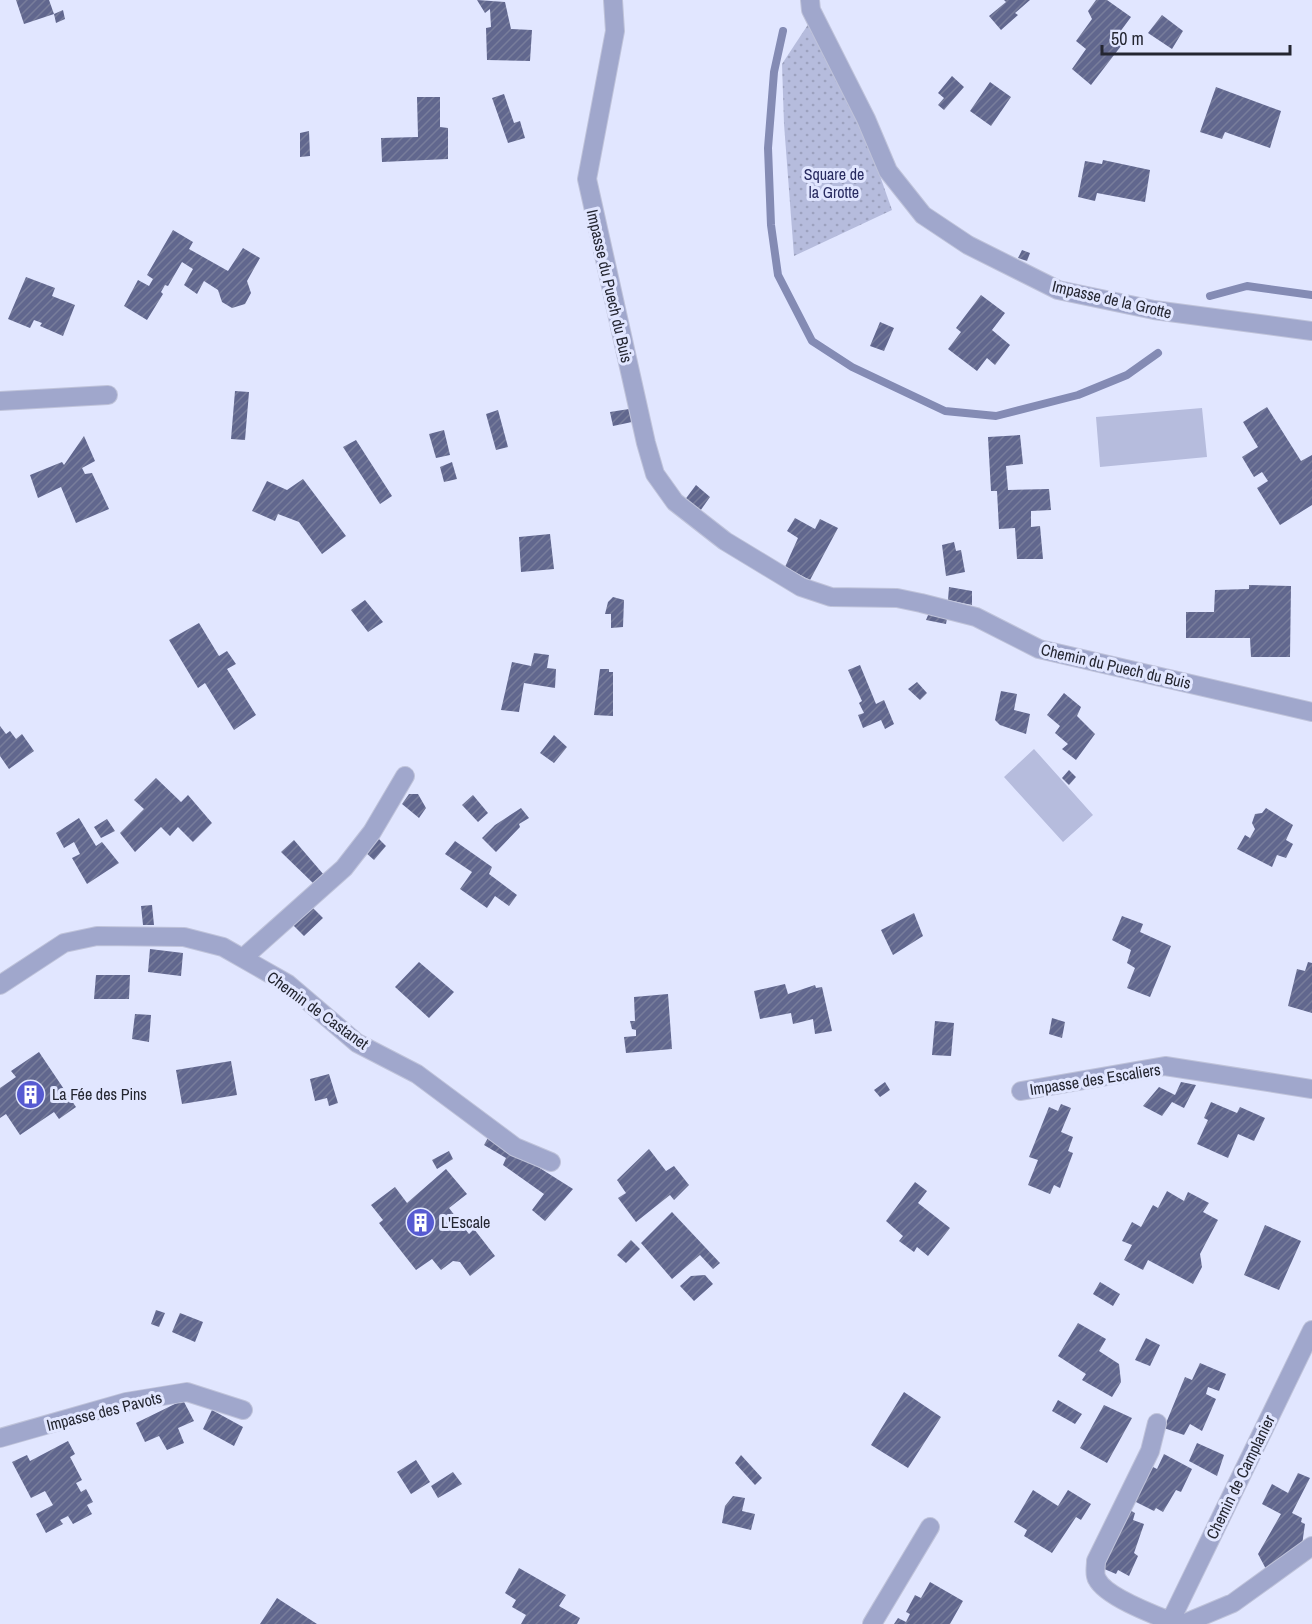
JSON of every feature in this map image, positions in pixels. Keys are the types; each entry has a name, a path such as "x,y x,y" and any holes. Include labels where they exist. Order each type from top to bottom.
{"street":[{"name":"Impasse du Puech du Buis","path":"613,0 615,31 587,179 594,214 655,474 675,502 725,542"},
{"name":"Impasse de la Grotte","path":"810,0 811,10 866,119 888,171 923,215 968,245 1058,290 1154,310 1312,331"},
{"path":"0,401 108,394"},
{"name":"Chemin du Puech du Buis","path":"725,542 801,587 831,597 897,598 921,603 976,617 1039,649 1312,711"},
{"path":"243,958 345,868 372,832 405,776"},
{"name":"Chemin de Castanet","path":"0,985 64,943 97,936 184,937 223,947 288,984 357,1043 417,1074 515,1147 551,1162"},
{"name":"Impasse des Escaliers","path":"1021,1091 1165,1066 1312,1089"},
{"name":"Chemin de Camplanier","path":"1174,1623 1312,1330"},
{"name":"Impasse des Pavots","path":"0,1438 126,1402 187,1392 243,1410"},
{"path":"1157,1423 1150,1451 1096,1561 1095,1577 1103,1587 1144,1610 1174,1623 1233,1603 1312,1546"},
{"path":"872,1624 930,1527"}],"green space":[{"name":"Square de la Grotte","path":"811,20 861,122 892,210 794,256 782,64"},
{"path":"1202,408 1207,457 1100,467 1096,417"},
{"path":"1034,749 1093,815 1063,842 1004,777"}],"building":[{"path":"16,0 49,0 54,14 24,24"},
{"path":"477,0 505,2 511,29 532,30 530,61 487,60 486,28 491,27 490,9 485,13"},
{"path":"1004,0 1030,0 1001,30 989,16 1006,2"},
{"path":"1096,0 1107,0 1131,17 1114,40 1121,46 1091,85 1072,69 1086,49 1076,41 1092,19 1088,11"},
{"path":"63,10 65,19 56,23 54,14"},
{"path":"1162,15 1183,31 1172,49 1148,33"},
{"path":"952,76 964,87 944,110 938,105 944,98 938,93"},
{"path":"990,82 1011,97 991,126 970,111"},
{"path":"1216,87 1281,111 1270,148 1225,132 1222,139 1200,132"},
{"path":"504,94 514,123 520,121 525,138 508,143 492,98"},
{"path":"417,97 440,97 440,127 448,128 448,159 382,162 381,138 418,137"},
{"path":"309,131 310,156 300,157 300,133"},
{"path":"1103,160 1150,170 1145,202 1097,193 1095,201 1078,197 1085,161 1102,164"},
{"path":"173,230 193,242 189,249 228,271 243,248 260,258 247,281 251,293 245,304 232,308 222,302 218,290 204,281 197,294 184,285 193,269 182,262 168,286 165,285 161,292 163,294 147,320 124,306 138,280 149,286 153,279 147,275"},
{"path":"1022,250 1030,253 1027,261 1018,258"},
{"path":"26,277 55,288 52,296 75,305 63,336 40,326 42,323 34,320 30,328 8,319"},
{"path":"981,295 1005,313 992,330 1010,345 995,365 987,358 977,371 948,349 961,332 956,328"},
{"path":"880,322 894,328 884,351 870,346"},
{"path":"235,391 249,392 245,440 231,439"},
{"path":"1267,407 1301,461 1312,455 1312,505 1280,525 1257,488 1268,481 1262,472 1254,477 1242,457 1258,447 1243,422"},
{"path":"629,409 632,422 613,426 610,412"},
{"path":"498,410 508,447 496,450 486,414"},
{"path":"444,430 450,455 436,458 429,434"},
{"path":"1020,435 1023,464 1006,466 1008,490 1049,489 1051,510 1031,511 1031,527 1040,526 1043,559 1017,559 1015,528 999,529 997,491 991,491 988,437"},
{"path":"84,436 95,461 82,468 85,474 92,473 109,509 76,523 61,487 38,498 30,475 62,462 64,465"},
{"path":"356,440 392,496 380,504 343,447"},
{"path":"452,462 457,479 444,482 440,467"},
{"path":"303,479 346,536 322,554 299,522 278,514 275,521 252,511 267,481 287,490"},
{"path":"696,485 710,497 698,514 684,501"},
{"path":"795,518 815,529 820,519 838,528 810,580 785,567 798,538 787,531"},
{"path":"550,534 554,569 521,572 519,537"},
{"path":"954,542 956,551 961,550 965,572 946,576 942,545"},
{"path":"1249,585 1291,586 1290,657 1251,657 1250,638 1186,638 1186,612 1214,612 1215,590 1249,589"},
{"path":"949,587 972,591 972,605 948,600"},
{"path":"613,597 624,600 623,627 611,628 611,614 605,614 608,602"},
{"path":"365,600 383,622 368,632 351,610"},
{"path":"931,608 948,613 946,624 926,620"},
{"path":"199,623 219,656 227,651 236,664 227,669 256,715 234,730 205,683 198,688 169,640"},
{"path":"534,653 549,655 547,668 556,669 555,688 524,683 519,712 501,710 512,662 531,666"},
{"path":"860,665 876,704 884,700 894,724 885,729 881,720 863,728 858,715 864,713 859,703 862,701 848,670"},
{"path":"600,669 609,669 609,672 613,672 613,716 594,715"},
{"path":"917,682 927,693 920,700 908,689"},
{"path":"1001,691 1017,694 1014,710 1030,714 1026,734 1000,725 995,720"},
{"path":"1064,693 1081,707 1077,716 1095,734 1076,760 1062,749 1068,744 1055,733 1060,726 1047,715"},
{"path":"0,726 6,734 10,731 16,739 22,734 34,751 9,769 0,756"},
{"path":"554,735 567,747 554,763 540,753"},
{"path":"1069,770 1076,777 1069,785 1062,778"},
{"path":"156,778 181,802 188,795 212,823 193,842 178,827 170,836 161,827 135,852 120,833 144,809 134,800"},
{"path":"409,794 418,794 426,808 419,818 402,804"},
{"path":"473,795 488,813 478,822 462,805"},
{"path":"521,808 529,818 519,824 520,827 496,852 482,838 495,825"},
{"path":"1266,808 1293,825 1286,840 1293,844 1286,858 1277,855 1272,867 1237,849 1245,835 1250,838 1255,829 1252,823 1255,814 1262,813"},
{"path":"79,818 96,846 102,842 119,863 87,884 72,858 80,854 74,842 64,848 56,833"},
{"path":"107,819 115,831 101,838 94,827"},
{"path":"376,836 386,846 374,860 365,852"},
{"path":"294,840 324,875 314,884 281,852"},
{"path":"455,841 492,867 489,874 517,895 509,906 495,896 487,908 460,889 472,872 445,854"},
{"path":"152,905 154,925 143,925 141,906"},
{"path":"311,906 323,918 304,936 291,923"},
{"path":"914,913 923,936 893,955 881,930"},
{"path":"1122,916 1143,924 1140,932 1171,946 1150,997 1127,988 1135,968 1127,963 1131,950 1112,940"},
{"path":"150,949 183,953 181,976 148,972"},
{"path":"419,962 454,992 429,1018 395,987"},
{"path":"1308,962 1312,963 1312,1013 1288,1006 1297,969 1305,971"},
{"path":"96,975 130,975 129,999 94,999"},
{"path":"785,984 788,994 815,985 816,988 822,987 832,1031 815,1034 813,1019 793,1024 791,1013 760,1019 754,991"},
{"path":"668,994 672,1049 626,1053 624,1037 636,1036 636,1030 632,1029 630,1021 635,1021 634,997"},
{"path":"135,1014 151,1015 149,1042 132,1039"},
{"path":"1052,1018 1065,1022 1062,1038 1049,1034"},
{"path":"935,1021 954,1023 951,1056 932,1055"},
{"name":"La Fée des Pins","path":"39,1052 76,1107 59,1119 54,1112 20,1135 6,1114 0,1118 0,1088 16,1077 11,1071"},
{"path":"231,1061 237,1095 182,1104 176,1070"},
{"path":"329,1074 338,1103 329,1106 327,1098 315,1101 310,1079"},
{"path":"885,1082 890,1090 880,1097 874,1090"},
{"path":"1181,1082 1196,1085 1184,1108 1172,1102 1162,1116 1143,1106 1159,1087 1175,1095"},
{"path":"1211,1102 1237,1113 1240,1107 1265,1118 1254,1141 1238,1134 1228,1158 1197,1144 1208,1120 1204,1118"},
{"path":"1061,1104 1071,1108 1061,1132 1073,1137 1068,1151 1073,1153 1060,1188 1054,1185 1050,1194 1028,1185 1038,1160 1029,1157 1049,1107 1058,1111"},
{"path":"489,1136 573,1189 545,1221 532,1210 544,1194 503,1165 506,1158 484,1145"},
{"path":"649,1149 666,1171 674,1166 689,1185 674,1200 670,1195 636,1222 618,1198 626,1193 617,1180"},
{"path":"449,1151 453,1159 437,1169 432,1160"},
{"name":"L'Escale","path":"446,1169 467,1194 449,1208 469,1234 474,1229 495,1256 470,1276 460,1262 453,1261 441,1270 432,1259 416,1270 379,1223 383,1220 371,1205 395,1187 407,1203"},
{"path":"915,1182 927,1191 918,1203 950,1228 928,1256 917,1247 914,1252 899,1241 903,1236 886,1221"},
{"path":"1167,1191 1184,1201 1188,1192 1209,1203 1203,1212 1218,1220 1200,1254 1202,1267 1193,1284 1148,1260 1143,1270 1124,1260 1132,1245 1122,1241 1132,1222 1141,1227 1153,1205 1158,1208"},
{"path":"672,1212 720,1263 713,1269 700,1255 672,1279 641,1243"},
{"path":"1265,1225 1301,1241 1279,1290 1244,1275"},
{"path":"631,1240 640,1249 626,1263 617,1255"},
{"path":"705,1275 713,1284 694,1301 680,1286 691,1276"},
{"path":"1100,1282 1120,1294 1113,1306 1093,1294"},
{"path":"156,1310 165,1313 159,1327 151,1324"},
{"path":"180,1313 203,1322 195,1342 172,1332"},
{"path":"1078,1323 1106,1339 1099,1351 1119,1364 1121,1382 1112,1397 1082,1380 1086,1374 1058,1356"},
{"path":"1146,1338 1160,1345 1150,1366 1135,1360"},
{"path":"1200,1363 1226,1374 1219,1391 1208,1387 1206,1394 1216,1399 1202,1431 1190,1424 1184,1435 1164,1428 1185,1377 1192,1380"},
{"path":"904,1392 941,1417 908,1468 871,1445"},
{"path":"183,1400 194,1421 178,1428 184,1443 167,1450 159,1436 145,1442 136,1423"},
{"path":"1058,1400 1082,1414 1075,1424 1052,1411"},
{"path":"1104,1405 1132,1418 1107,1463 1080,1448"},
{"path":"212,1410 243,1427 234,1446 203,1429"},
{"path":"68,1441 75,1454 70,1457 82,1480 76,1483 81,1492 86,1489 93,1502 87,1505 92,1514 73,1524 68,1516 60,1520 63,1524 46,1533 36,1514 53,1505 45,1491 31,1498 12,1462 27,1455 30,1461"},
{"path":"1197,1443 1224,1455 1217,1476 1189,1461"},
{"path":"1164,1454 1192,1469 1181,1492 1176,1490 1163,1512 1156,1508 1154,1511 1130,1499 1149,1465 1157,1469"},
{"path":"741,1455 762,1478 755,1485 735,1463"},
{"path":"416,1460 430,1482 411,1494 397,1472"},
{"path":"453,1472 462,1484 438,1498 431,1486"},
{"path":"1298,1473 1310,1478 1292,1513 1302,1518 1301,1522 1305,1524 1302,1545 1266,1569 1258,1554 1281,1514 1262,1504 1272,1484 1288,1493"},
{"path":"1033,1490 1058,1506 1068,1490 1091,1504 1081,1520 1076,1517 1052,1553 1024,1536 1027,1530 1014,1522"},
{"path":"733,1496 745,1498 742,1511 755,1514 751,1530 722,1523 725,1506"},
{"path":"1124,1507 1135,1513 1133,1520 1144,1524 1134,1553 1138,1556 1129,1576 1118,1570 1116,1574 1102,1568"},
{"path":"519,1568 566,1595 559,1606 580,1618 577,1624 521,1624 526,1615 512,1607 516,1600 505,1593"},
{"path":"930,1582 963,1601 950,1624 894,1624 898,1618 906,1622 910,1614 906,1612 915,1595 921,1598"},
{"path":"277,1598 317,1624 260,1624"}],"waterway":[{"path":"783,31 774,72 768,148 771,225 778,275 812,341 852,367 945,411 996,416 1078,395 1127,375 1158,353"},
{"path":"1210,296 1247,286 1312,295"}],"place":[{"name":"La Fée des Pins","path":"31,1094"},
{"name":"L'Escale","path":"420,1222"}]}
